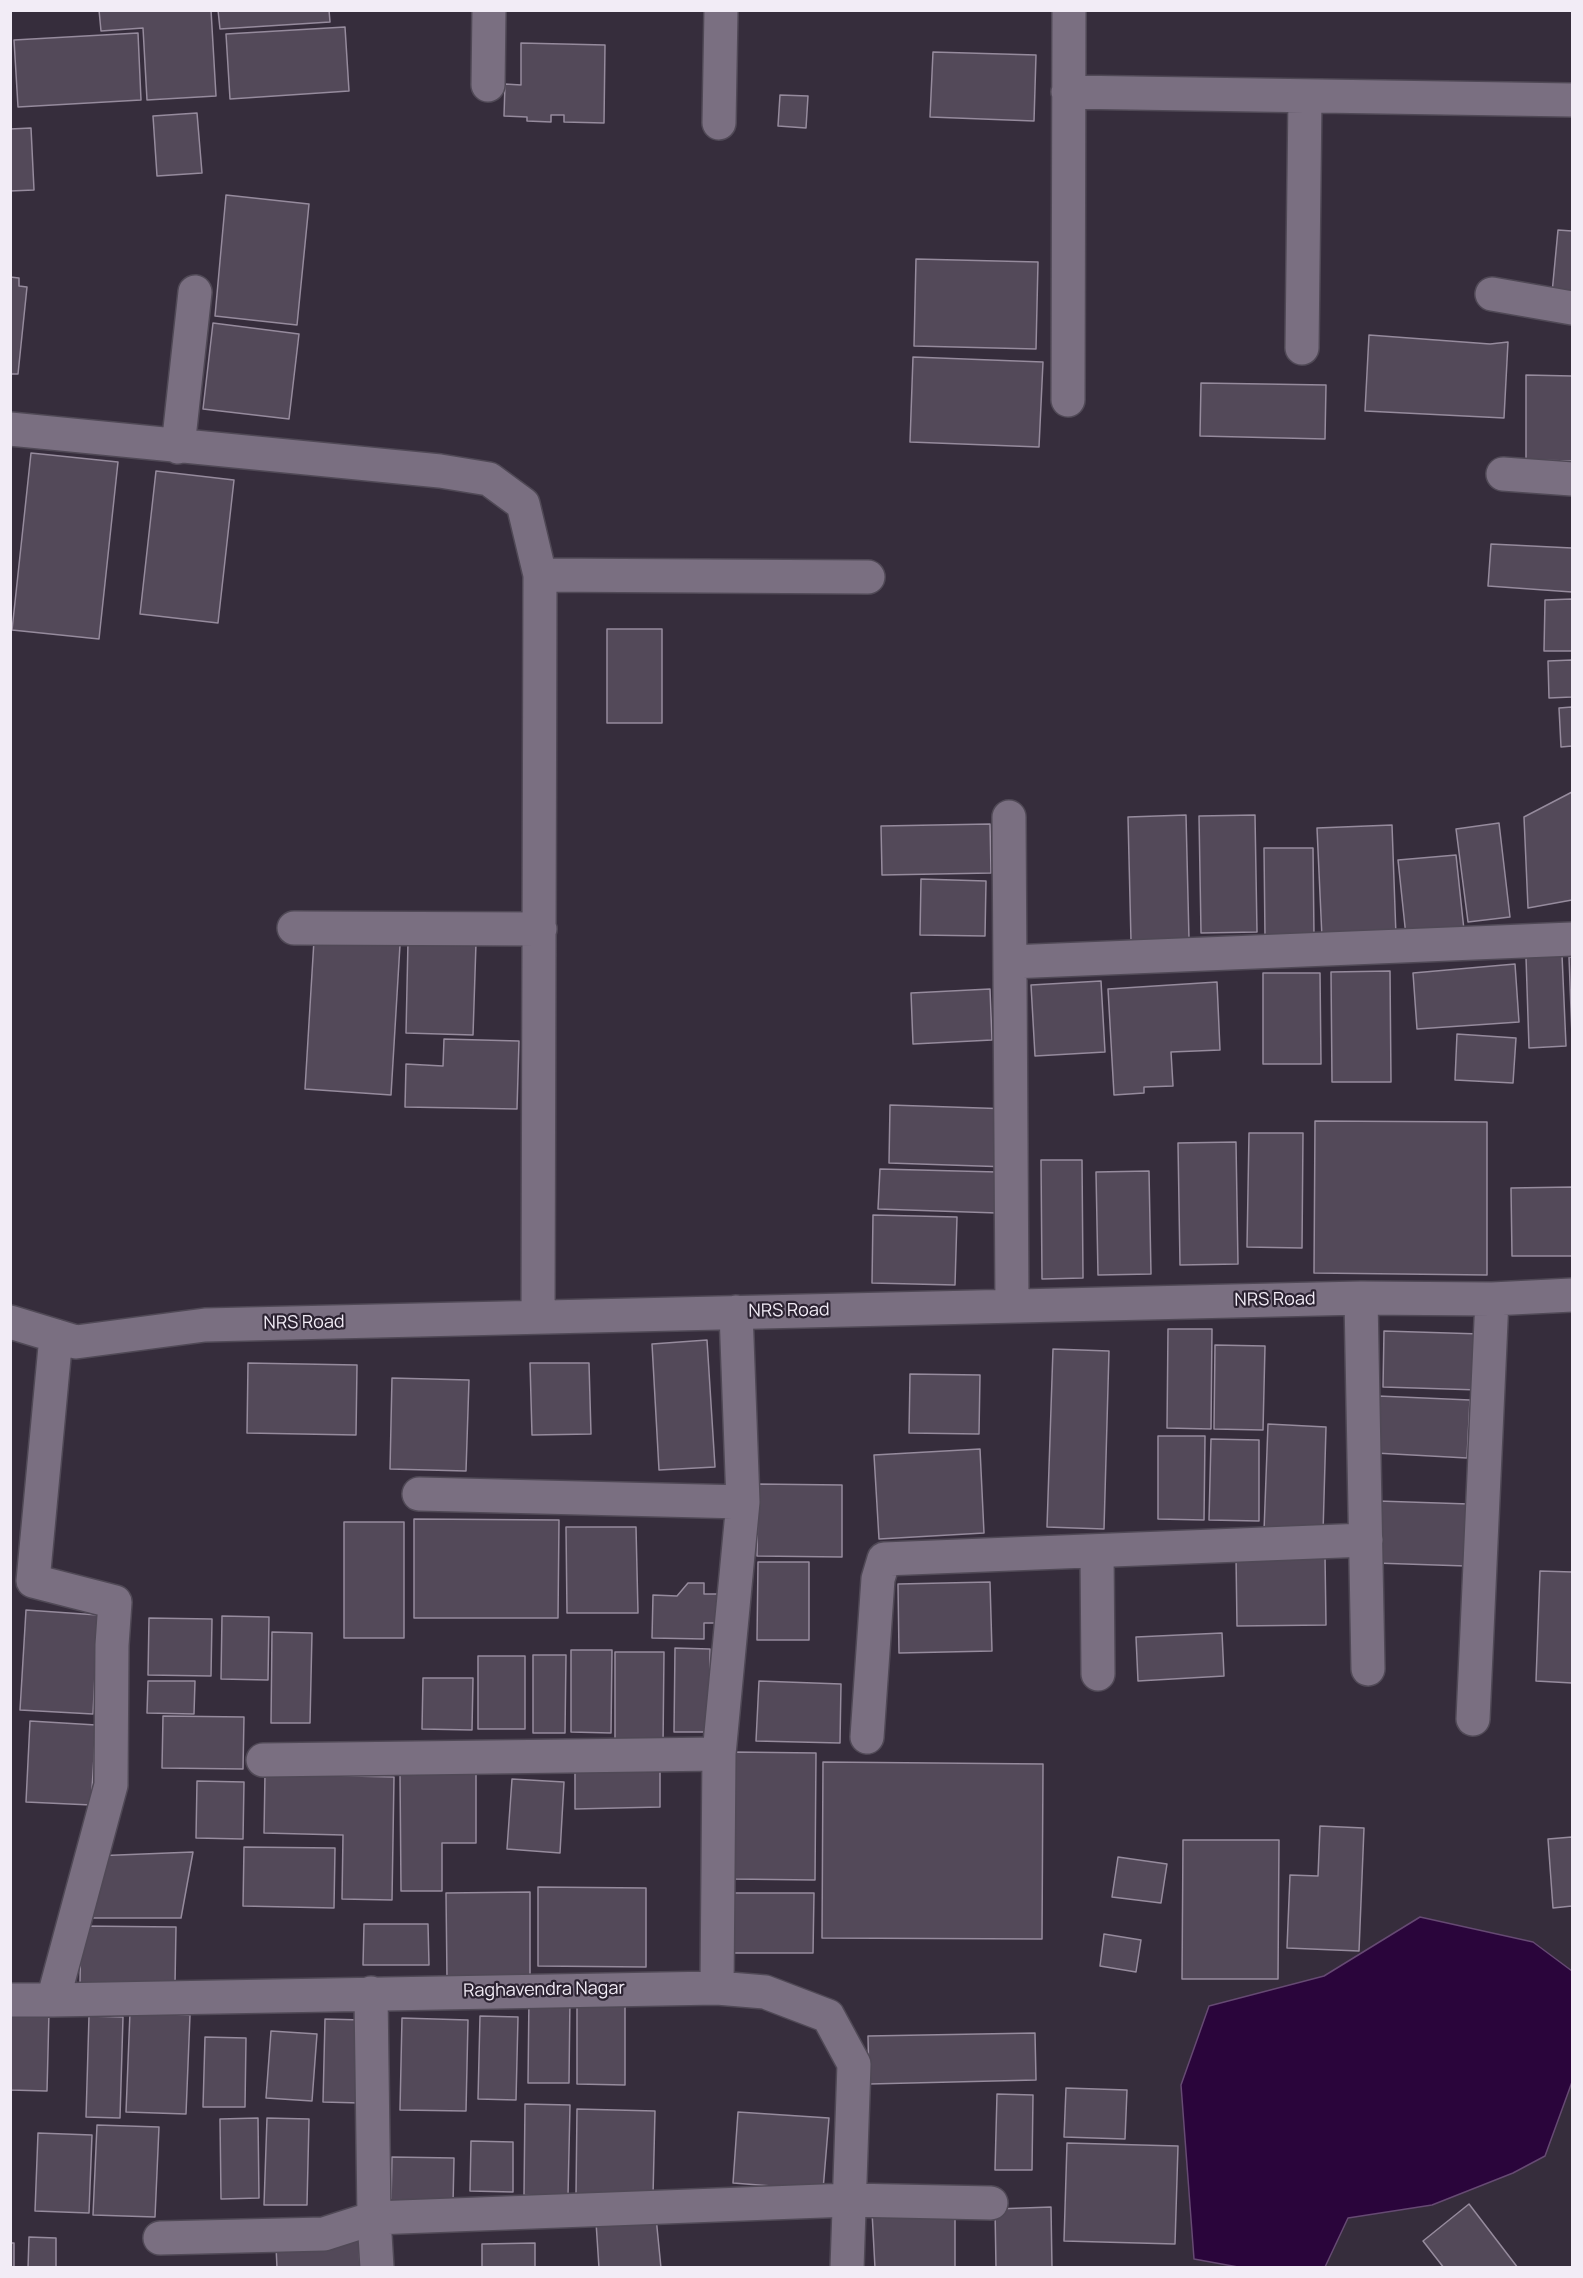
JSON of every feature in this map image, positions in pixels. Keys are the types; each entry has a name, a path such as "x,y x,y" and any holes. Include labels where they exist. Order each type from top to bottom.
{"street":[{"path":"489,10 489,85"},
{"path":"719,123 721,10"},
{"path":"1068,400 1069,10"},
{"path":"1068,92 1572,100"},
{"path":"1302,348 1305,96"},
{"path":"178,447 195,292"},
{"path":"1492,294 1572,308"},
{"path":"10,429 440,471 489,479 523,504 540,575 538,1317"},
{"path":"1503,474 1572,478"},
{"path":"540,575 868,577"},
{"path":"1009,817 1012,1306"},
{"path":"294,928 540,929"},
{"path":"1010,962 1572,939"},
{"name":"NRS Road","path":"10,1322 76,1342 205,1325 1361,1298 1492,1299 1572,1295"},
{"path":"1361,1298 1368,1669"},
{"path":"1473,1719 1492,1299"},
{"path":"717,1988 719,1754 743,1502 736,1312"},
{"path":"53,2000 111,1785 112,1645 115,1602 22,1580 56,1336"},
{"path":"419,1494 743,1502"},
{"path":"867,1737 878,1580 884,1559 1366,1540"},
{"path":"1097,1552 1098,1674"},
{"path":"263,1760 719,1754"},
{"name":"Raghavendra Nagar","path":"10,2000 717,1988 765,1992 828,2016 854,2064 847,2268"},
{"path":"371,1993 374,2218 377,2268"},
{"path":"160,2238 324,2234 374,2218 849,2200 991,2203"}],"shaded area":[{"path":"1420,1917 1533,1942 1572,1971 1572,2082 1545,2156 1513,2173 1432,2205 1348,2218 1325,2267 1238,2267 1194,2259 1181,2085 1209,2006 1324,1976"}],"building":[{"path":"99,10 211,10 216,96 147,100 143,28 101,31"},
{"path":"218,10 329,10 330,22 220,29"},
{"path":"345,27 349,91 230,99 226,34"},
{"path":"138,33 141,100 18,107 14,40"},
{"path":"521,43 605,45 604,123 564,122 564,115 551,115 551,122 527,121 527,117 504,116 505,84 521,85"},
{"path":"933,52 1036,55 1034,121 930,117"},
{"path":"780,95 808,96 806,128 778,126"},
{"path":"197,113 202,173 157,176 153,116"},
{"path":"31,128 34,190 10,191 10,129"},
{"path":"226,195 309,204 297,325 215,316"},
{"path":"1558,230 1572,231 1572,296 1552,293"},
{"path":"916,259 1038,262 1036,349 914,346"},
{"path":"10,277 19,278 19,286 27,287 18,374 10,374"},
{"path":"213,323 299,334 289,419 203,409"},
{"path":"1369,335 1490,344 1508,342 1504,418 1365,411"},
{"path":"913,357 1043,362 1039,447 910,442"},
{"path":"1526,375 1572,376 1572,461 1526,460"},
{"path":"1201,383 1326,385 1325,439 1200,436"},
{"path":"31,453 118,462 99,639 12,630"},
{"path":"156,471 234,480 218,623 140,614"},
{"path":"1491,544 1572,548 1572,592 1488,586"},
{"path":"1572,599 1572,651 1544,651 1545,600"},
{"path":"607,629 662,629 662,723 607,723"},
{"path":"1572,660 1572,697 1549,698 1548,661"},
{"path":"1572,707 1572,746 1561,747 1559,708"},
{"path":"1572,792 1572,900 1528,908 1524,817"},
{"path":"1186,815 1189,939 1131,941 1128,817"},
{"path":"1255,815 1257,932 1201,933 1199,816"},
{"path":"1499,823 1510,917 1468,922 1456,829"},
{"path":"990,824 991,873 882,875 881,826"},
{"path":"1392,825 1396,936 1322,938 1317,828"},
{"path":"1264,848 1313,848 1314,936 1265,937"},
{"path":"1456,855 1464,930 1406,936 1398,860"},
{"path":"921,879 986,881 985,936 920,935"},
{"path":"314,940 400,945 391,1095 305,1089"},
{"path":"408,941 476,943 473,1035 406,1033"},
{"path":"1562,955 1566,1046 1529,1048 1526,957"},
{"path":"1569,957 1572,957 1572,1036"},
{"path":"1515,964 1519,1022 1417,1029 1413,973"},
{"path":"1390,971 1391,1082 1332,1082 1331,972"},
{"path":"1263,973 1320,973 1321,1064 1263,1064"},
{"path":"1101,981 1105,1052 1035,1056 1031,985"},
{"path":"1217,982 1220,1050 1171,1052 1173,1086 1144,1087 1144,1093 1114,1095 1108,989"},
{"path":"990,989 992,1040 913,1044 911,993"},
{"path":"1457,1034 1516,1038 1513,1083 1455,1080"},
{"path":"444,1039 519,1041 517,1109 405,1107 406,1064 443,1066"},
{"path":"890,1105 1011,1109 1009,1167 889,1163"},
{"path":"1315,1121 1487,1122 1487,1275 1314,1273"},
{"path":"1249,1133 1303,1133 1302,1248 1247,1247"},
{"path":"1236,1142 1238,1264 1180,1265 1178,1143"},
{"path":"1041,1160 1082,1160 1083,1278 1042,1279"},
{"path":"880,1169 997,1172 997,1213 878,1209"},
{"path":"1149,1171 1151,1274 1098,1275 1096,1172"},
{"path":"1572,1187 1572,1256 1512,1256 1511,1188"},
{"path":"873,1215 957,1217 955,1285 872,1283"},
{"path":"1168,1329 1212,1329 1211,1429 1167,1428"},
{"path":"1384,1331 1481,1334 1479,1390 1383,1387"},
{"path":"707,1340 715,1467 659,1470 652,1344"},
{"path":"1215,1345 1265,1346 1263,1430 1214,1429"},
{"path":"1053,1349 1109,1351 1104,1529 1047,1527"},
{"path":"248,1363 357,1365 356,1435 247,1433"},
{"path":"530,1363 589,1363 591,1434 532,1435"},
{"path":"910,1374 980,1375 979,1434 909,1433"},
{"path":"392,1378 469,1380 466,1471 390,1469"},
{"path":"1378,1396 1470,1400 1467,1458 1375,1453"},
{"path":"1268,1424 1326,1427 1323,1533 1264,1531"},
{"path":"1158,1436 1205,1436 1204,1520 1158,1519"},
{"path":"1211,1439 1259,1440 1259,1521 1209,1520"},
{"path":"980,1449 984,1533 879,1539 874,1455"},
{"path":"758,1484 842,1485 842,1557 757,1556"},
{"path":"1378,1501 1469,1504 1466,1566 1375,1563"},
{"path":"414,1519 559,1520 558,1618 414,1618"},
{"path":"344,1522 404,1522 404,1638 344,1638"},
{"path":"566,1527 636,1527 638,1613 567,1613"},
{"path":"1325,1555 1326,1625 1237,1626 1236,1556"},
{"path":"758,1562 809,1562 809,1640 757,1640"},
{"path":"1540,1571 1572,1572 1572,1683 1536,1681"},
{"path":"990,1582 992,1651 899,1653 898,1584"},
{"path":"688,1583 704,1583 704,1594 724,1594 724,1623 704,1623 704,1639 652,1638 653,1595 677,1596"},
{"path":"26,1610 98,1615 93,1714 20,1710"},
{"path":"222,1616 269,1617 268,1680 221,1679"},
{"path":"149,1618 212,1619 211,1676 148,1675"},
{"path":"272,1632 312,1633 310,1723 271,1723"},
{"path":"1222,1633 1224,1676 1138,1681 1136,1637"},
{"path":"675,1648 710,1649 710,1732 674,1732"},
{"path":"571,1650 612,1650 611,1733 571,1732"},
{"path":"615,1652 664,1652 663,1746 615,1746"},
{"path":"533,1655 566,1655 565,1733 533,1733"},
{"path":"478,1656 525,1656 525,1729 478,1729"},
{"path":"423,1678 473,1678 472,1730 422,1729"},
{"path":"148,1681 195,1681 194,1714 147,1713"},
{"path":"759,1681 841,1684 840,1743 756,1741"},
{"path":"163,1716 244,1717 243,1769 162,1768"},
{"path":"30,1721 96,1725 91,1805 26,1802"},
{"path":"733,1752 816,1753 815,1880 732,1879"},
{"path":"823,1762 1043,1764 1042,1939 822,1938"},
{"path":"660,1766 660,1807 575,1809 575,1769"},
{"path":"400,1772 476,1772 476,1843 442,1843 442,1891 401,1891"},
{"path":"265,1774 394,1777 392,1900 342,1899 343,1835 264,1833"},
{"path":"512,1779 564,1782 560,1853 507,1849"},
{"path":"197,1781 244,1782 243,1839 196,1838"},
{"path":"1320,1826 1364,1828 1359,1951 1287,1948 1290,1875 1318,1876"},
{"path":"1572,1837 1572,1906 1553,1908 1548,1839"},
{"path":"1183,1840 1279,1840 1278,1979 1182,1979"},
{"path":"244,1847 335,1848 334,1908 243,1906"},
{"path":"193,1852 181,1918 92,1918 93,1856"},
{"path":"1118,1857 1167,1864 1161,1903 1112,1897"},
{"path":"538,1887 646,1888 646,1967 538,1966"},
{"path":"530,1892 530,1979 447,1979 446,1893"},
{"path":"730,1893 814,1893 813,1953 730,1953"},
{"path":"364,1924 428,1924 429,1965 363,1965"},
{"path":"81,1926 176,1927 175,1984 80,1983"},
{"path":"1104,1934 1141,1940 1136,1972 1100,1966"},
{"path":"529,1996 570,1996 569,2083 528,2083"},
{"path":"577,2004 625,2005 625,2085 577,2084"},
{"path":"10,2011 49,2012 47,2091 10,2090"},
{"path":"130,2012 190,2015 186,2114 126,2112"},
{"path":"89,2016 123,2017 120,2118 86,2117"},
{"path":"480,2016 518,2017 516,2100 478,2099"},
{"path":"402,2018 468,2020 466,2111 400,2110"},
{"path":"325,2019 363,2020 360,2103 323,2102"},
{"path":"271,2031 317,2034 312,2101 266,2098"},
{"path":"1035,2033 1036,2080 869,2084 868,2036"},
{"path":"205,2037 246,2038 245,2107 203,2107"},
{"path":"1066,2088 1127,2090 1125,2139 1064,2137"},
{"path":"997,2094 1033,2095 1032,2170 995,2170"},
{"path":"525,2104 570,2105 568,2196 524,2195"},
{"path":"577,2109 655,2111 653,2196 576,2195"},
{"path":"738,2112 829,2118 823,2190 733,2183"},
{"path":"258,2118 259,2198 221,2199 220,2119"},
{"path":"267,2118 309,2119 307,2205 264,2205"},
{"path":"97,2125 159,2127 155,2217 93,2215"},
{"path":"38,2133 92,2135 89,2213 35,2211"},
{"path":"471,2141 513,2142 513,2192 470,2191"},
{"path":"1067,2143 1178,2146 1175,2244 1064,2241"},
{"path":"392,2157 454,2158 453,2204 391,2203"},
{"path":"1469,2204 1518,2268 1444,2268 1423,2241"},
{"path":"1051,2207 1052,2268 996,2268 995,2209"},
{"path":"955,2208 955,2268 875,2268 872,2212"},
{"path":"656,2217 661,2268 599,2268 596,2222"},
{"path":"358,2222 360,2268 277,2268 275,2224"},
{"path":"29,2237 56,2238 56,2268 28,2268"},
{"path":"10,2243 14,2243 14,2268 10,2268"},
{"path":"535,2243 535,2268 482,2268 482,2244"}]}
